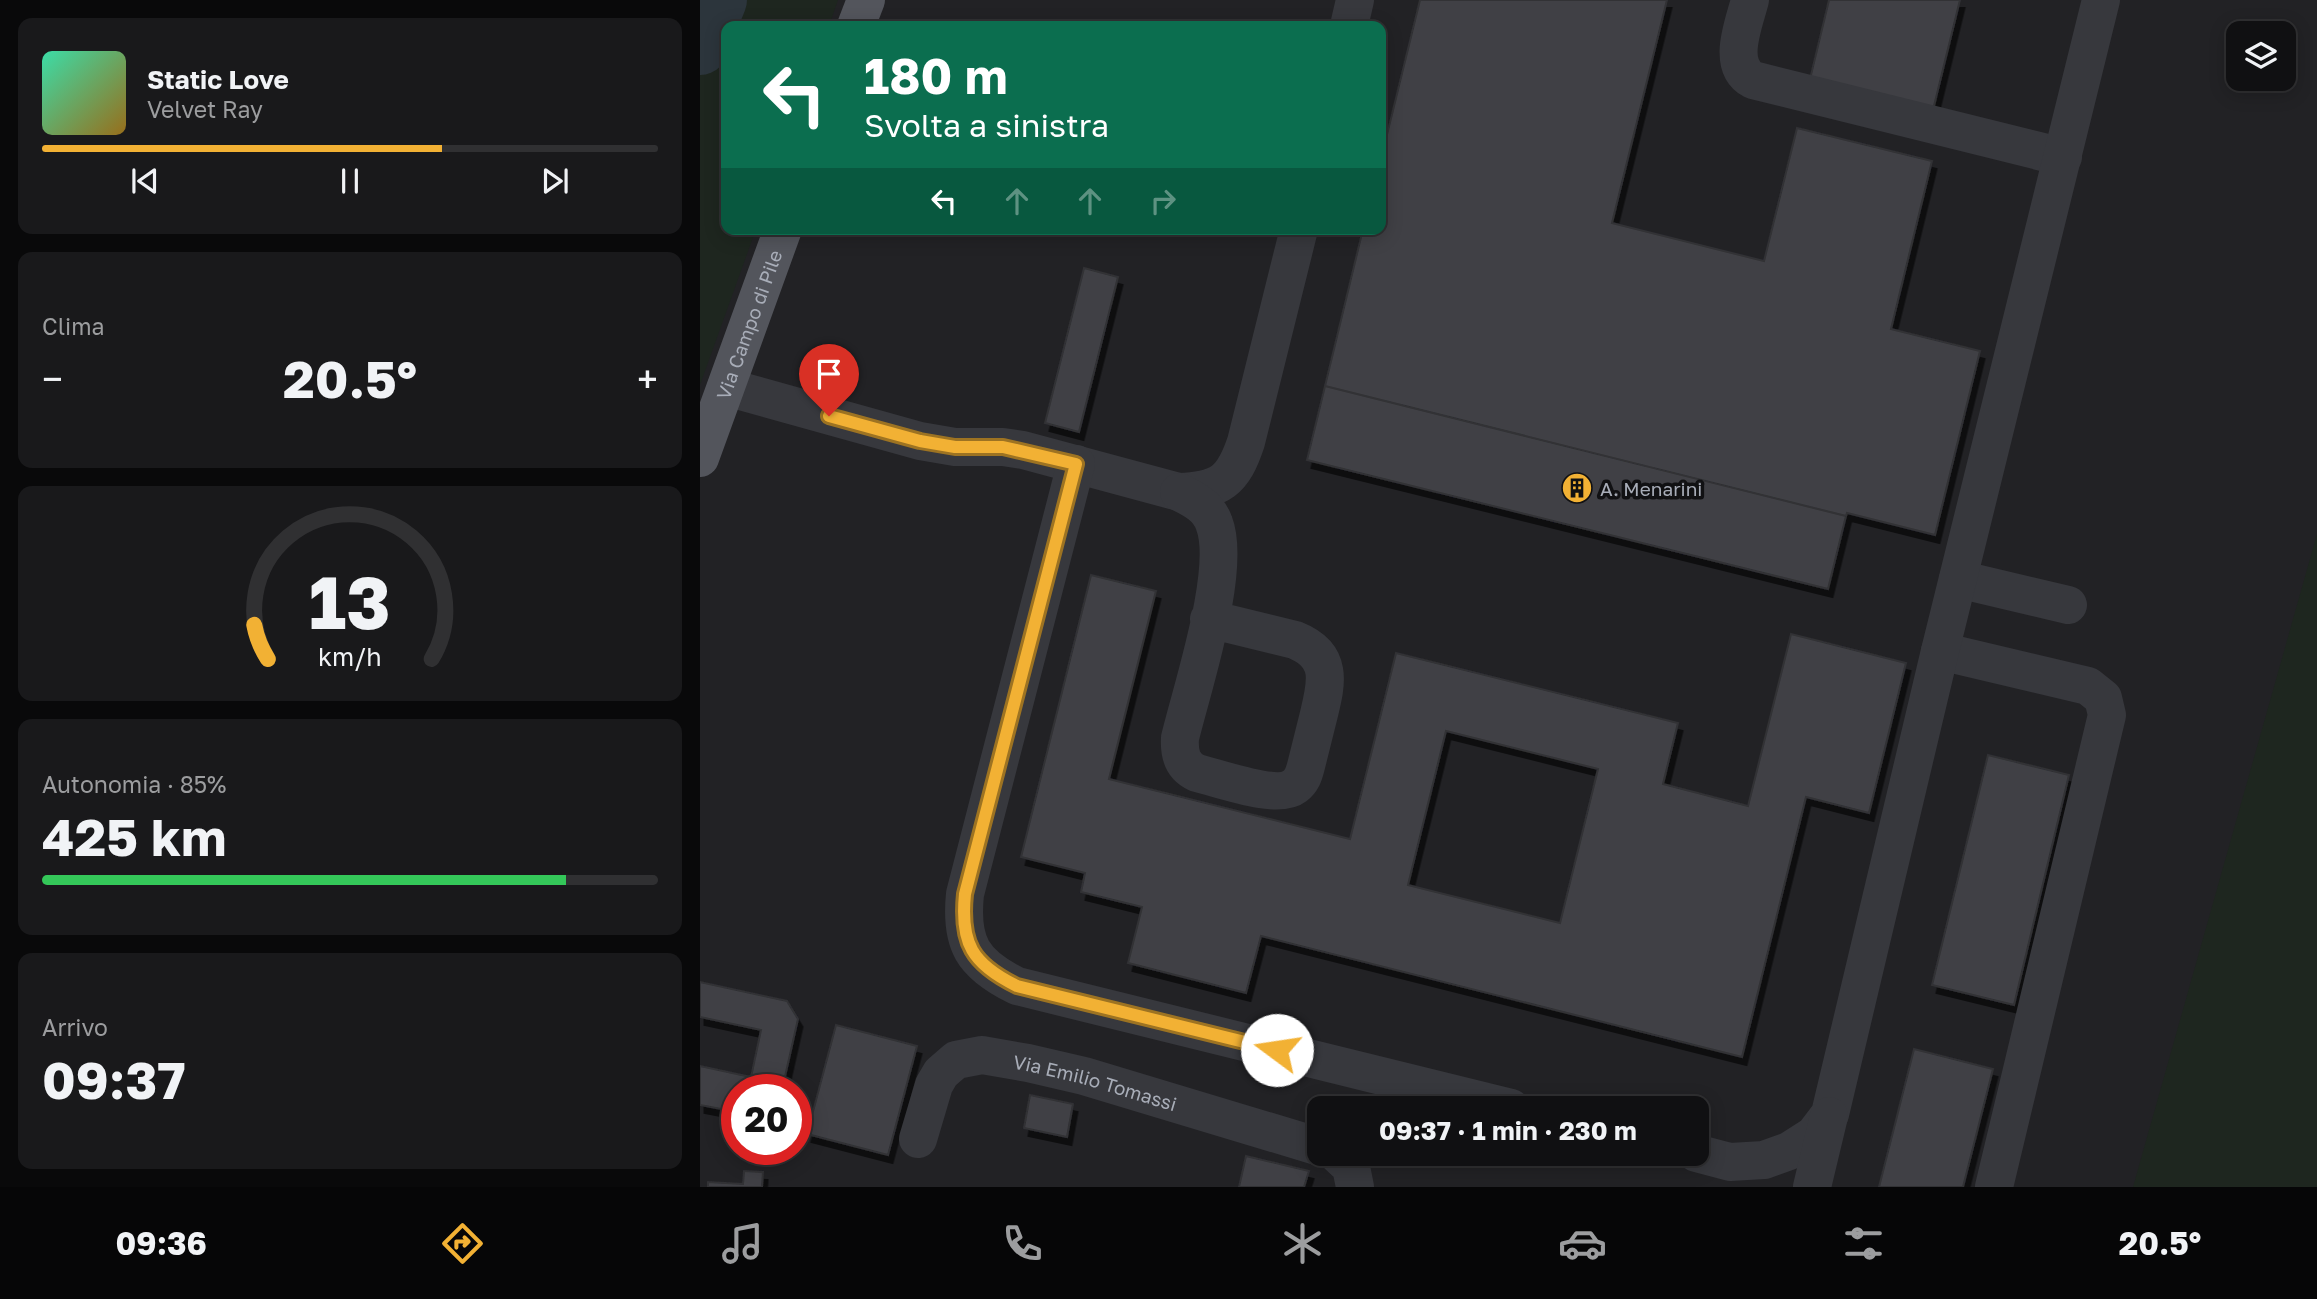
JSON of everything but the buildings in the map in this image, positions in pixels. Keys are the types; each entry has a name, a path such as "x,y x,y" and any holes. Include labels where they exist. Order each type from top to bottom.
{"main road":[{"path":"858,21 866,0"},
{"name":"Via Campo di Pile","path":"700,458 781,235"}],"street":[{"path":"1350,21 1355,0"},
{"path":"1749,0 1738,55 1745,75 1754,80 2063,157"},
{"path":"1812,1187 1940,650 2101,0"},
{"path":"1179,492 1201,491 1223,482 1239,464 1298,235"},
{"path":"726,387 920,441 955,447 1003,447 1076,464 1179,492 1201,504 1214,521 1220,545 1216,589 1180,738 1182,760 1188,768 1197,773 1268,790 1288,790 1297,785 1306,766 1325,691 1323,664 1306,645 1295,640 1209,619"},
{"path":"1076,464 965,894 965,936 978,958 997,976 1017,986 1462,1096"},
{"path":"1958,579 2068,605"},
{"path":"1940,650 2088,686 2103,698 2108,715 1994,1187"},
{"name":"Via Emilio Tomassi","path":"918,1139 934,1085 941,1073 956,1060 982,1055 1073,1073 1307,1143"},
{"path":"1713,1157 1764,1160 1789,1151 1814,1135 1830,1114"},
{"path":"1713,1157 1756,1179 1762,1187"},
{"path":"1350,1166 1355,1187"}],"shaded area":[{"path":"700,0 2317,0 2317,1187 700,1187"},
{"path":"700,0 838,0 831,21 721,21 721,235 754,235 700,385"},
{"path":"2317,534 2317,1187 2133,1187"}],"waterway":[{"path":"700,47 719,0"}],"place":[{"name":"A. Menarini","path":"1577,488"}],"route":[{"path":"829,416 920,441 955,447 1003,447 1076,464 965,894 965,936 978,958 997,976 1017,986 1277,1050"}]}
